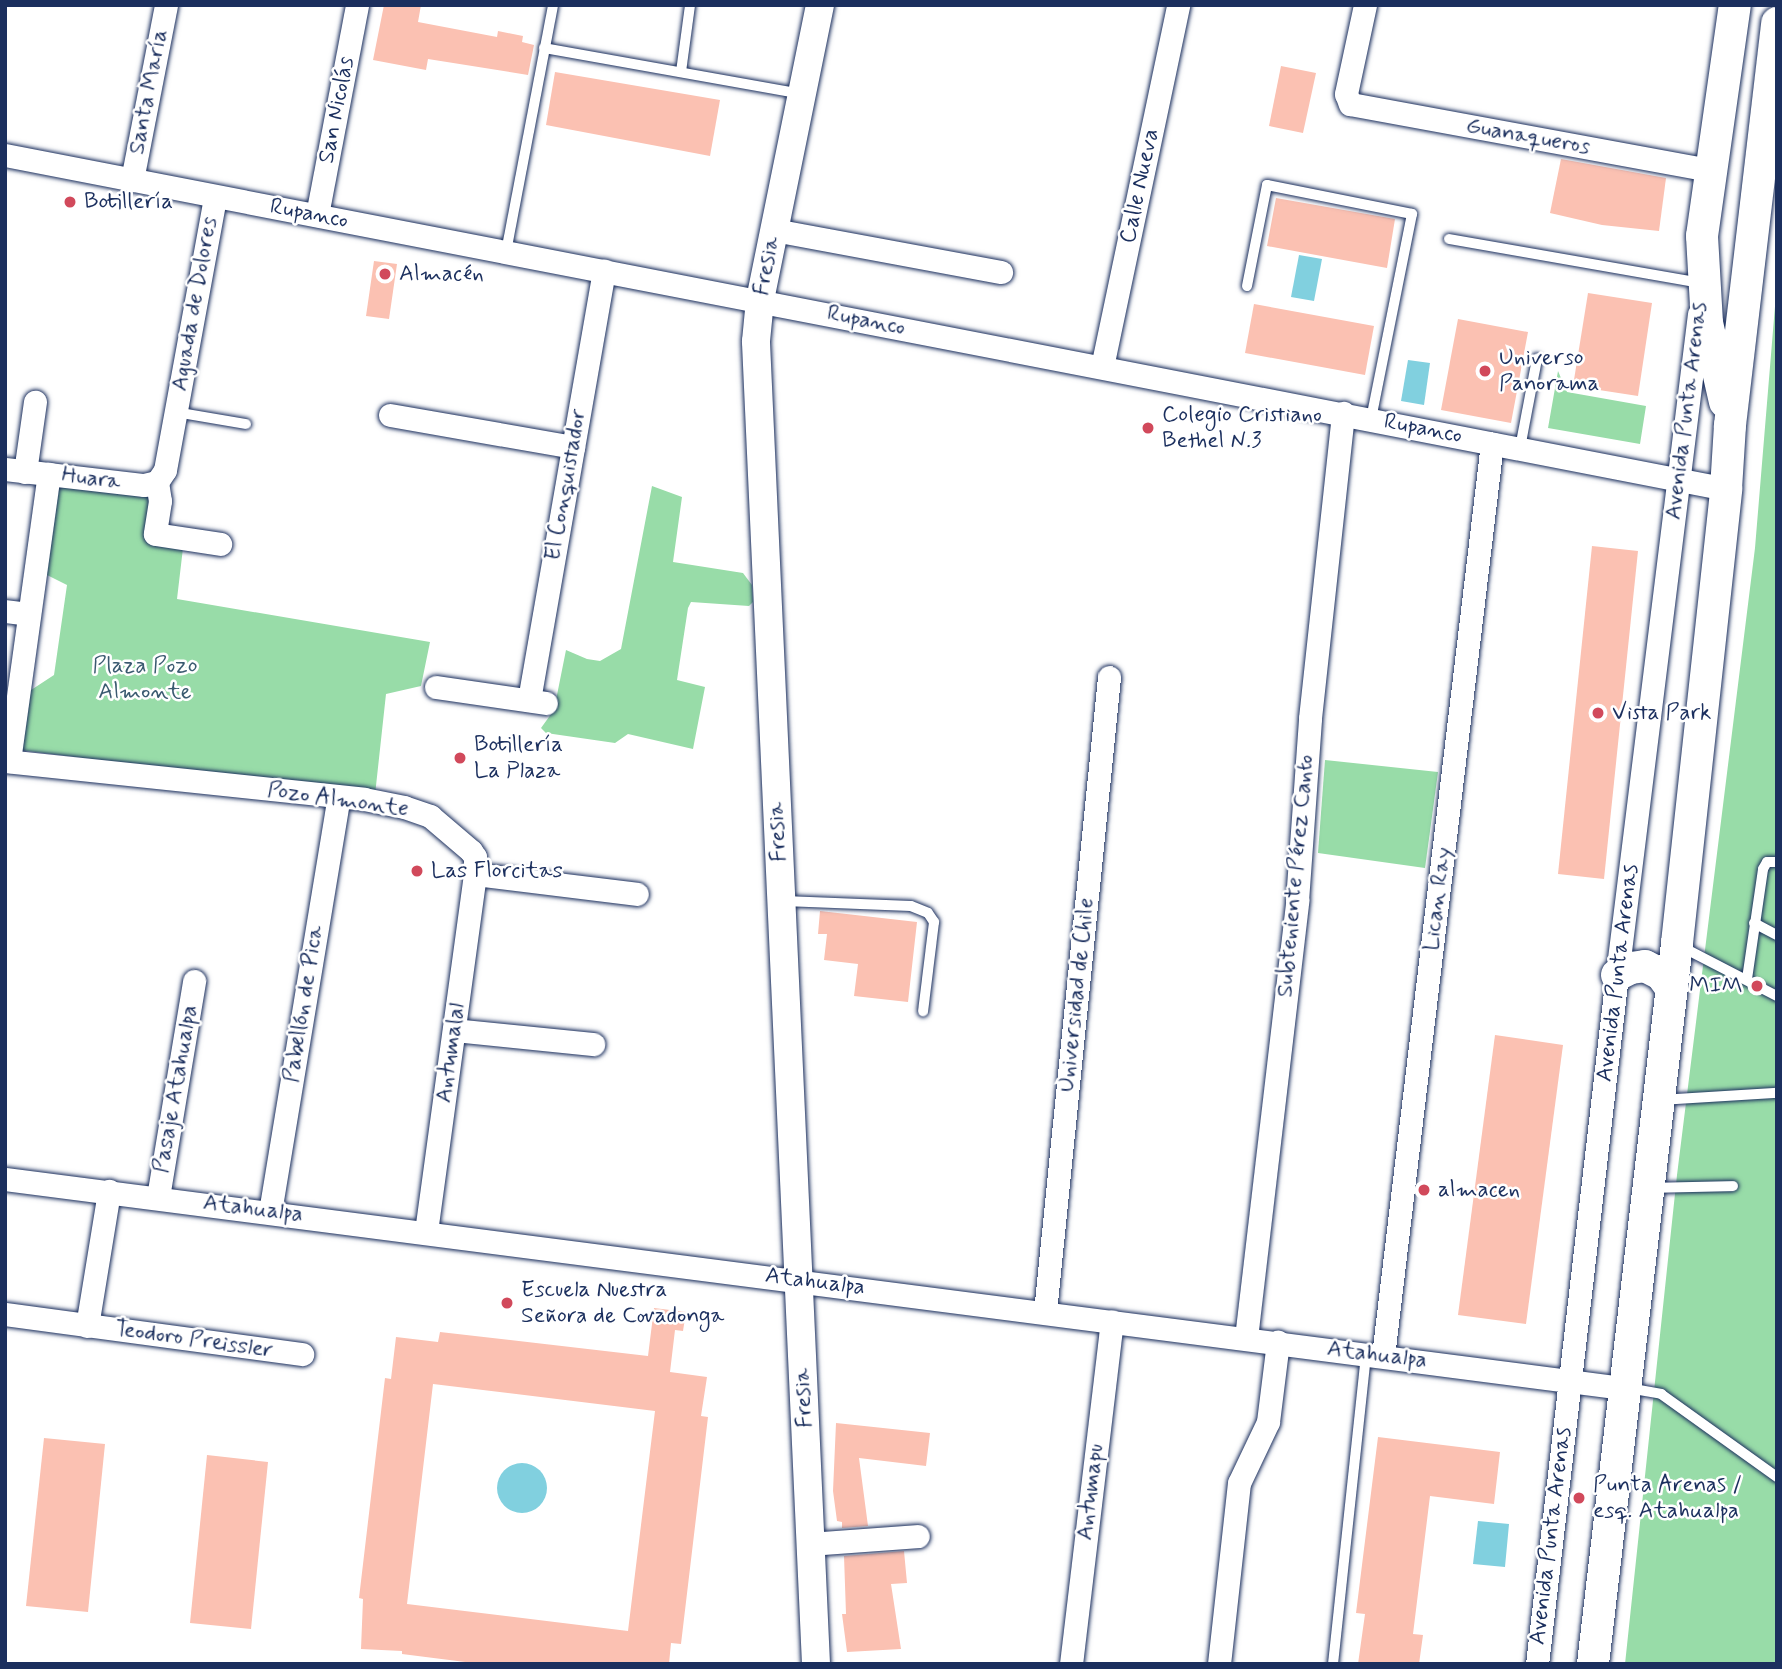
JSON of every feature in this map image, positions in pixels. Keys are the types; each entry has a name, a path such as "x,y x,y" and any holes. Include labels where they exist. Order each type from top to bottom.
{"main road":[{"name":"Avenida Punta Arenas","path":"1730,425 1709,337 1703,284 1702,236 1732,6"},
{"name":"Avenida Punta Arenas","path":"1593,1664 1677,943 1726,489 1730,425 1777,23"},
{"path":"1617,975 1631,968 1645,966 1661,974 1671,988"}],"street":[{"name":"Santa María","path":"132,180 166,5"},
{"name":"San Nicolás","path":"317,215 357,5"},
{"name":"Fresia","path":"816,1664 756,341 760,300 820,5"},
{"name":"Calle Nueva","path":"1102,366 1178,5"},
{"name":"Guanaqueros","path":"1365,5 1346,94 1347,101 1354,106 1709,170"},
{"name":"Rupanco","path":"5,155 1726,489"},
{"name":"Aguada de Dolores","path":"157,482 165,470 215,197"},
{"path":"774,230 1001,272"},
{"name":"El Conquistador","path":"436,687 537,701 573,447 604,270"},
{"name":"Avenida Punta Arenas","path":"1537,1664 1617,975 1703,284"},
{"name":"Huara","path":"35,402 15,470 144,485 157,482"},
{"name":"Subteniente Pérez Canto","path":"1246,1338 1297,901 1308,729 1343,414"},
{"path":"390,415 573,447"},
{"name":"Lican Ray","path":"1375,1355 1492,443"},
{"path":"7,761 49,474"},
{"path":"157,482 160,501 155,534 220,544"},
{"path":"5,611 29,614"},
{"name":"Universidad de Chile","path":"1045,1312 1109,677"},
{"name":"Pozo Almonte","path":"7,761 339,797 404,807 430,816 471,851 475,857 475,874"},
{"name":"Pabellón de Pica","path":"270,1212 339,797"},
{"path":"475,874 637,894"},
{"name":"Antumalal","path":"426,1232 475,874"},
{"name":"Pasaje Atahualpa","path":"158,1197 194,981"},
{"path":"454,1030 593,1045"},
{"name":"Atahualpa","path":"5,1179 1624,1388"},
{"name":"Teodoro Preissler","path":"87,1326 109,1191"},
{"name":"Teodoro Preissler","path":"5,1314 302,1354"},
{"name":"Antumapu","path":"1071,1664 1112,1321"},
{"path":"1219,1664 1239,1483 1268,1422 1278,1342"},
{"path":"810,1544 918,1536"}],"lane":[{"path":"506,252 553,5"},
{"path":"681,72 690,5"},
{"path":"544,48 802,93"},
{"path":"1247,286 1266,185 1412,214 1371,419"},
{"path":"1450,239 1703,284"},
{"path":"1520,448 1537,359"},
{"name":"Aguada de Dolores","path":"175,412 246,424"},
{"path":"1747,979 1764,865 1777,862"},
{"path":"781,901 911,906 928,913 934,922 923,1011"},
{"path":"1754,923 1777,935"},
{"path":"1677,943 1690,954 1747,979 1777,996"},
{"path":"1658,1100 1777,1093"},
{"path":"1648,1188 1733,1186"},
{"path":"1333,1664 1375,1355"},
{"path":"1624,1388 1661,1394 1777,1477"}],"green space":[{"path":"1777,282 1777,1664 1625,1664 1677,1175 1755,548"},
{"path":"1558,371 1567,392 1646,406 1640,444 1548,428"},
{"name":"Plaza Pozo Almonte","path":"68,481 152,495 145,541 183,548 177,599 430,642 421,686 386,694 375,795 20,750 25,694 54,675 67,585 43,573 54,492"},
{"path":"652,486 682,497 673,562 743,573 752,585 753,602 749,606 691,602 688,608 677,680 705,687 693,749 628,734 615,743 546,733 541,728 554,710 566,650 600,661 621,649"},
{"path":"1325,760 1438,772 1425,868 1318,853"}],"water":[{"path":"1299,255 1322,259 1314,301 1291,297"},
{"path":"1408,360 1430,363 1424,405 1401,401"},
{"path":"522,1463 540,1470 547,1488 540,1506 522,1513 504,1506 497,1488 504,1470"},
{"path":"1478,1521 1509,1524 1505,1567 1473,1564"}],"building":[{"path":"384,5 421,5 418,22 497,37 498,31 523,36 522,42 534,45 528,75 428,59 426,70 373,60"},
{"path":"1281,66 1316,73 1303,133 1269,126"},
{"path":"555,72 720,100 710,156 546,125"},
{"path":"1561,159 1666,178 1659,231 1602,225 1550,213"},
{"path":"1276,198 1395,219 1387,268 1267,246"},
{"path":"374,261 397,264 389,319 366,316"},
{"name":"Universo Panorama","path":"1588,293 1652,303 1638,396 1573,386"},
{"path":"1254,304 1374,326 1365,375 1245,353"},
{"name":"Universo Panorama","path":"1458,319 1528,332 1511,423 1441,410"},
{"name":"Vista Park","path":"1592,546 1638,551 1604,879 1558,874"},
{"path":"820,911 917,922 908,1002 854,996 858,964 824,960 827,934 818,934"},
{"path":"1495,1035 1563,1045 1526,1324 1458,1315"},
{"path":"654,1308 686,1312 683,1331 675,1330 670,1372 707,1377 701,1416 708,1417 681,1644 671,1643 669,1664 481,1664 402,1654 402,1651 361,1649 363,1599 359,1598 385,1378 391,1379 396,1337 438,1342 440,1332 648,1356","holes":["433,1384 655,1411 628,1631 407,1604"]},
{"path":"836,1423 930,1433 926,1466 859,1458 868,1526 842,1528 842,1522 837,1521 833,1491"},
{"path":"1378,1437 1500,1452 1494,1504 1430,1496 1413,1634 1423,1635 1419,1664 1358,1664 1365,1614 1356,1613"},
{"path":"44,1438 105,1444 88,1612 26,1606"},
{"path":"207,1455 268,1462 251,1629 190,1623"},
{"path":"904,1551 907,1583 891,1584 901,1649 847,1652 842,1614 846,1614 844,1556"}],"place":[{"name":"Botillería","path":"70,202"},
{"name":"Almacén","path":"385,274"},
{"name":"Universo Panorama","path":"1485,371"},
{"name":"Colegio Cristiano Bethel N.3","path":"1148,428"},
{"name":"Vista Park","path":"1598,713"},
{"name":"Botillería La Plaza","path":"460,758"},
{"name":"Las Florcitas","path":"417,871"},
{"name":"MIM","path":"1757,986"},
{"name":"almacen","path":"1424,1190"},
{"name":"Escuela Nuestra Señora de Covadonga","path":"507,1303"},
{"name":"Punta Arenas / esq. Atahualpa","path":"1579,1498"}]}
